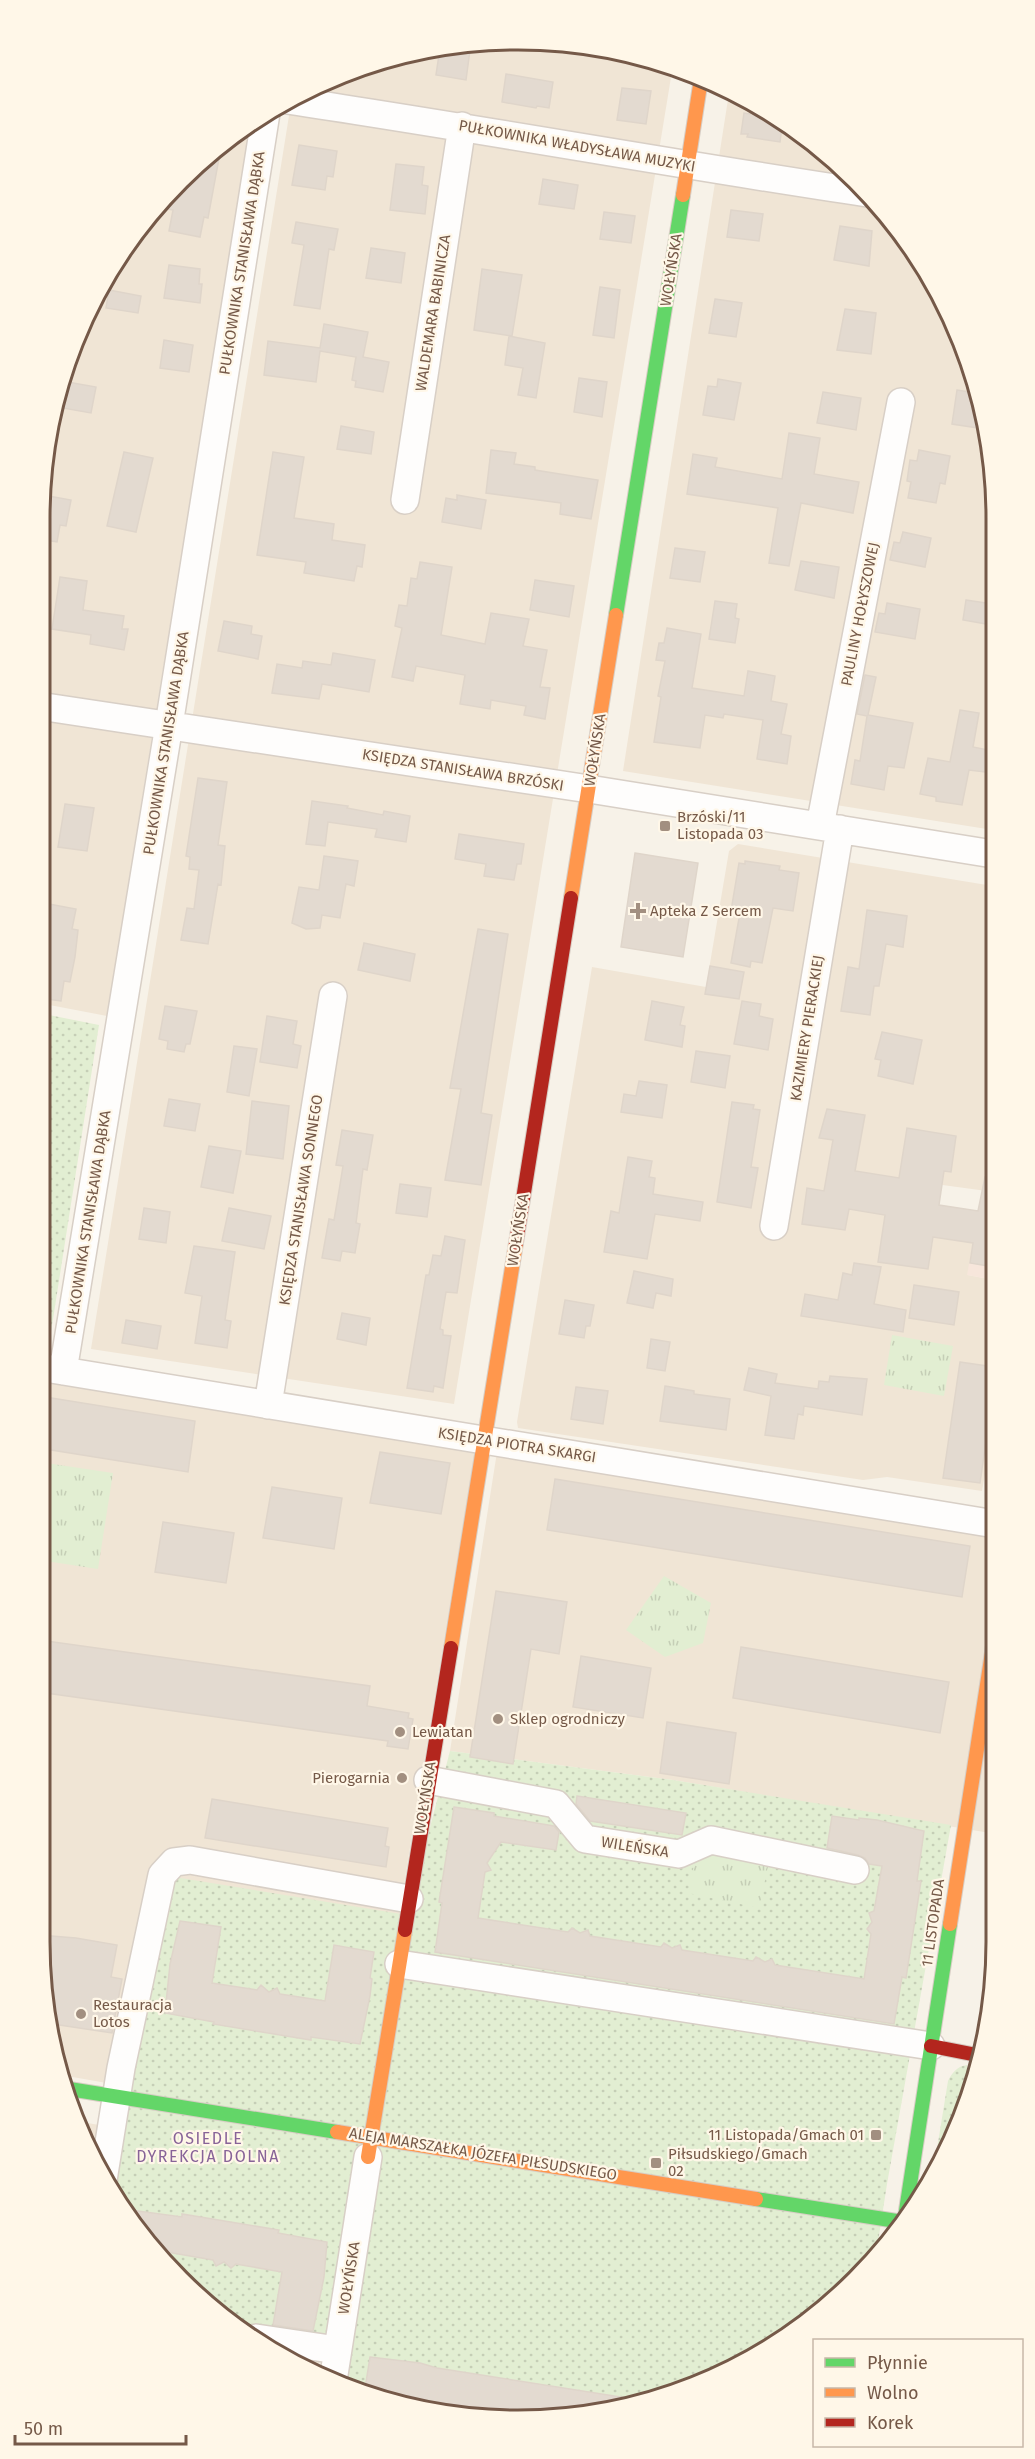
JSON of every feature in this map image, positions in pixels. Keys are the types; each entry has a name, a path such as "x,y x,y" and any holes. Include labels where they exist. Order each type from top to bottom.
{"street":[{"name":"WOŁYŃSKA","path":"334,2372 589,789 699,86"},
{"name":"PUŁKOWNIKA WŁADYSŁAWA MUZYKI","path":"303,102 462,126 687,166 852,191"},
{"name":"PUŁKOWNIKA STANISŁAWA DĄBKA","path":"51,1369 170,725 264,124"},
{"name":"WALDEMARA BABINICZA","path":"405,500 462,126"},
{"name":"PAULINY HOŁYSZOWEJ","path":"830,828 901,402"},
{"name":"KSIĘDZA STANISŁAWA BRZÓSKI","path":"50,708 589,789 986,853"},
{"name":"KAZIMIERY PIERACKIEJ","path":"774,1226 830,828"},
{"name":"KSIĘDZA STANISŁAWA SONNEGO","path":"268,1405 333,996"},
{"name":"KSIĘDZA PIOTRA SKARGI","path":"51,1369 986,1523"},
{"name":"11 LISTOPADA","path":"907,2201 986,1691"},
{"name":"WILEŃSKA","path":"429,1780 556,1804 585,1839 679,1854 711,1840 855,1870"},
{"path":"106,2163 162,1875 174,1862 190,1860 409,1899"},
{"path":"399,1964 972,2054"},
{"name":"ALEJA MARSZAŁKA JÓZEFA PIŁSUDSKIEGO","path":"75,2093 114,2112 370,2152 893,2221"},
{"path":"272,2340 337,2350"}],"shaded area":[{"path":"518,50 579,54 609,58 671,75 454,1404 91,1349 290,109 338,85 396,65 426,58 487,51"},
{"path":"728,100 778,128 802,146 826,166 869,209 907,257 923,284 950,338 961,367 977,426 986,518 986,829 623,771"},
{"path":"249,134 107,1016 50,1005 50,518 58,426 65,396 85,338 112,283 128,257 166,209 187,187"},
{"path":"738,844 986,885 986,1191 891,1178 878,1261 928,1269 939,1205 978,1211 968,1275 986,1278 986,1468 982,1491 887,1477 863,1480 518,1428 517,1422 592,967 706,987 729,851"},
{"path":"979,1208 986,1209 986,1279 967,1275"},
{"path":"50,1382 475,1451 399,1914 118,2085 69,2076 58,2033 51,1972"},
{"path":"497,1452 986,1533 986,1832 673,1780 450,1751"},
{"path":"86,2123 111,2127 106,2163"},
{"path":"272,2341 321,2348 319,2365"}],"green space":[{"path":"50,1015 99,1025 50,1338"},
{"path":"892,1335 953,1346 944,1396 884,1385"},
{"path":"50,1464 113,1473 98,1569 50,1562"},
{"path":"664,1576 711,1603 703,1643 665,1657 626,1630"},
{"path":"450,1751 673,1780 951,1825 879,2239 826,2293 778,2331 752,2347 697,2374 668,2385 609,2401 518,2410 426,2401 367,2385 334,2372 337,2350 272,2340 257,2331 209,2293 166,2250 128,2202 106,2164 162,1875 407,1915"},
{"path":"716,1850 769,1862 759,1908 688,1893 695,1860"},
{"path":"967,2065 967,2073 950,2121 937,2148 948,2081 955,2070"}],"building":[{"path":"470,53 466,80 436,75 439,56"},
{"path":"506,74 553,82 549,108 502,102"},
{"path":"622,88 651,91 646,124 617,120"},
{"path":"751,111 781,131 780,142 741,134 744,113 750,114"},
{"path":"299,145 337,151 333,177 327,176 325,190 292,185"},
{"path":"219,158 208,218 204,217 200,237 169,231 173,210 167,209"},
{"path":"396,164 424,167 422,185 428,186 425,214 390,210"},
{"path":"543,179 578,185 574,209 539,204"},
{"path":"731,210 763,214 759,241 727,237"},
{"path":"604,212 635,216 631,243 600,239"},
{"path":"296,222 338,229 334,250 329,249 320,309 294,305 304,245 292,243"},
{"path":"840,226 872,231 869,266 834,260"},
{"path":"371,248 405,253 401,283 366,278"},
{"path":"169,265 200,269 199,284 202,284 200,303 164,298"},
{"path":"482,269 522,275 512,336 474,330"},
{"path":"600,287 620,290 614,338 593,335"},
{"path":"109,290 141,296 138,313 106,308"},
{"path":"715,299 742,303 736,337 709,333"},
{"path":"845,309 876,313 871,354 837,350"},
{"path":"324,324 368,332 363,357 389,362 383,392 355,387 356,381 352,380 356,357 320,351 316,382 264,375 268,341 320,348"},
{"path":"509,336 545,343 536,398 518,395 523,368 505,365"},
{"path":"164,340 193,345 189,372 160,368"},
{"path":"579,378 607,382 602,417 574,412"},
{"path":"718,379 741,383 734,420 703,415 708,386 717,387"},
{"path":"69,382 96,387 91,413 62,408"},
{"path":"957,390 969,392 977,428 952,424"},
{"path":"823,392 861,398 856,430 817,423"},
{"path":"341,426 374,432 371,454 337,449"},
{"path":"789,433 820,438 814,474 859,482 853,513 801,503 789,566 769,563 778,508 687,494 693,454 717,458 715,467 782,479"},
{"path":"491,450 516,453 514,464 535,467 535,470 598,480 591,519 560,514 561,503 486,493"},
{"path":"919,450 950,456 945,484 940,483 936,503 908,498 911,482 907,481 910,460 917,461"},
{"path":"124,452 153,458 136,532 107,526"},
{"path":"273,452 304,457 294,518 334,524 332,540 365,545 362,567 357,566 354,581 304,573 306,562 257,555"},
{"path":"457,495 486,500 481,529 442,522 446,498 457,500"},
{"path":"51,496 71,500 66,526 60,525 57,542 50,541"},
{"path":"903,532 931,538 925,567 890,560 894,542 900,543"},
{"path":"675,548 705,552 700,582 670,578"},
{"path":"801,561 839,567 834,598 795,590"},
{"path":"420,562 452,567 441,635 485,644 491,613 529,619 523,646 547,650 540,687 550,688 545,719 524,715 526,706 491,700 490,709 460,704 465,675 416,666 413,681 392,677 402,628 395,626 399,605 407,606 411,578 417,579"},
{"path":"60,577 87,581 83,610 124,616 122,629 128,629 124,650 90,644 91,635 52,629"},
{"path":"535,580 574,586 569,617 530,610"},
{"path":"966,600 986,603 986,624 963,620"},
{"path":"715,601 737,604 735,618 739,619 735,643 709,639"},
{"path":"887,603 920,609 915,639 875,632 879,613 885,614"},
{"path":"224,621 252,626 251,634 262,636 258,659 218,651"},
{"path":"667,628 701,634 692,688 744,696 748,671 775,676 771,701 787,704 781,734 791,736 787,764 757,759 763,720 724,714 723,718 705,715 700,748 654,742 661,697 658,696 665,661 656,660 659,643 664,643"},
{"path":"333,653 375,660 369,692 322,684 319,699 272,693 277,664 302,668 303,661 331,665"},
{"path":"865,675 876,677 868,715 913,723 904,768 888,766 884,790 851,784 855,760 860,761 867,716 857,714"},
{"path":"960,710 979,713 973,747 986,750 986,772 969,770 962,805 936,801 936,797 920,794 928,758 950,762"},
{"path":"198,778 227,782 218,845 225,846 221,885 218,884 208,944 181,940 187,908 194,909 199,870 189,869 190,857 186,856"},
{"path":"312,801 348,806 347,808 383,815 384,811 410,816 406,842 375,837 377,829 328,822 325,846 306,844"},
{"path":"65,804 94,808 87,851 58,847"},
{"path":"459,834 524,844 521,864 517,864 514,880 484,876 486,864 455,859"},
{"path":"635,853 698,863 683,957 621,947"},
{"path":"324,856 358,861 354,886 346,884 340,918 322,915 320,928 306,929 292,923 299,887 319,890"},
{"path":"745,861 780,866 779,870 799,873 793,911 773,908 762,963 751,961 750,967 731,963 740,913 731,911 739,863 745,864"},
{"path":"50,904 76,909 72,929 78,930 75,957 70,982 64,981 61,1001 50,1000"},
{"path":"867,910 907,916 903,947 886,944 879,986 874,986 870,1015 841,1011 848,967 859,969"},
{"path":"478,929 508,934 481,1113 492,1115 481,1185 445,1180 461,1089 450,1088"},
{"path":"364,943 415,954 410,981 358,970"},
{"path":"710,966 744,972 739,999 705,994"},
{"path":"652,1001 684,1007 680,1025 685,1026 682,1047 645,1040"},
{"path":"742,1001 761,1004 759,1016 773,1019 768,1050 734,1044"},
{"path":"165,1006 197,1011 190,1044 186,1044 184,1052 167,1049 168,1041 159,1039"},
{"path":"267,1016 297,1021 293,1044 301,1046 297,1068 260,1062"},
{"path":"882,1032 922,1040 913,1084 878,1076 881,1060 875,1059"},
{"path":"234,1046 257,1049 249,1096 227,1092"},
{"path":"696,1051 730,1056 725,1088 691,1082"},
{"path":"639,1081 667,1085 662,1118 621,1112 624,1094 636,1096"},
{"path":"169,1099 200,1104 195,1131 164,1126"},
{"path":"252,1101 289,1106 283,1159 246,1154"},
{"path":"732,1102 754,1105 753,1109 760,1110 751,1167 758,1168 751,1208 717,1202"},
{"path":"827,1109 865,1115 855,1171 899,1178 907,1128 956,1136 951,1172 944,1171 939,1205 978,1211 986,1177 986,1266 970,1263 973,1243 933,1237 928,1269 878,1262 885,1215 849,1209 845,1230 802,1224 807,1188 824,1191 833,1140 819,1138"},
{"path":"342,1130 373,1135 367,1170 363,1169 356,1223 360,1224 355,1253 342,1251 340,1261 322,1258 329,1219 334,1220 343,1166 336,1165"},
{"path":"209,1146 241,1151 233,1193 201,1187"},
{"path":"628,1157 652,1161 649,1177 655,1178 653,1194 703,1202 700,1221 655,1214 647,1259 604,1252 611,1211 619,1213"},
{"path":"400,1184 431,1188 427,1217 396,1213"},
{"path":"144,1208 170,1212 166,1243 139,1239"},
{"path":"229,1208 271,1216 264,1249 222,1241"},
{"path":"445,1236 465,1240 457,1293 446,1292 440,1329 443,1330 443,1335 451,1336 443,1388 434,1386 433,1392 407,1388 426,1275 429,1275 433,1255 441,1256"},
{"path":"194,1246 235,1252 225,1320 231,1321 227,1348 195,1343 202,1296 185,1293"},
{"path":"854,1263 881,1267 874,1304 906,1310 903,1332 801,1316 805,1294 838,1300 843,1273 852,1275"},
{"path":"634,1271 673,1279 671,1296 656,1293 653,1308 627,1303"},
{"path":"914,1285 959,1292 954,1325 909,1318"},
{"path":"565,1300 594,1305 590,1326 586,1326 584,1338 559,1334"},
{"path":"342,1313 370,1318 366,1345 337,1339"},
{"path":"126,1320 161,1326 157,1349 122,1343"},
{"path":"651,1339 670,1342 665,1371 647,1368"},
{"path":"960,1362 986,1366 986,1441 980,1483 943,1478"},
{"path":"749,1368 777,1374 775,1383 818,1389 819,1381 829,1382 830,1376 867,1379 862,1415 804,1406 803,1415 798,1414 794,1439 765,1435 771,1396 744,1390"},
{"path":"665,1386 694,1391 694,1394 730,1399 726,1430 660,1421"},
{"path":"576,1387 608,1391 603,1424 571,1419"},
{"path":"50,1398 195,1421 188,1472 50,1450"},
{"path":"380,1452 450,1463 441,1514 370,1503"},
{"path":"555,1479 970,1546 962,1597 547,1530"},
{"path":"272,1487 342,1498 334,1549 263,1538"},
{"path":"163,1522 234,1533 226,1583 155,1572"},
{"path":"496,1591 567,1602 559,1654 531,1649 513,1764 470,1757"},
{"path":"50,1642 370,1686 367,1706 409,1713 408,1718 413,1719 408,1749 387,1746 388,1741 50,1694"},
{"path":"741,1647 949,1682 940,1733 733,1698"},
{"path":"581,1656 651,1668 643,1718 573,1707"},
{"path":"667,1722 736,1733 729,1784 660,1773"},
{"path":"577,1796 686,1813 682,1835 590,1821 576,1804"},
{"path":"212,1799 388,1828 385,1846 389,1847 386,1867 205,1838"},
{"path":"454,1807 554,1826 559,1832 556,1850 501,1842 487,1863 491,1870 485,1872 478,1918 568,1932 572,1928 580,1933 588,1930 590,1936 661,1947 664,1943 672,1948 680,1945 682,1950 753,1961 756,1957 765,1962 772,1959 775,1965 864,1979 871,1934 867,1929 872,1922 869,1913 874,1911 882,1866 869,1864 865,1858 858,1855 827,1848 832,1816 877,1820 924,1831 917,1881 921,1881 906,1978 902,1977 894,2024 435,1952 442,1903 439,1902"},
{"path":"180,1921 221,1927 212,1983 257,1990 261,1985 269,1992 277,1988 280,1994 325,2001 334,1945 374,1952 370,1996 360,2044 311,2037 311,2040 213,2024 214,2022 165,2013 170,1964"},
{"path":"50,1936 117,1945 111,1977 122,1979 112,2033 57,2025"},
{"path":"134,2211 182,2217 182,2214 279,2230 278,2233 327,2242 324,2277 313,2331 273,2325 282,2272 236,2264 231,2268 224,2262 216,2266 213,2260 168,2252"},
{"path":"370,2357 420,2363 437,2368 624,2397 579,2405 518,2410 426,2401 366,2384"}],"traffic: fast":[{"path":"616,615 683,195"},
{"path":"907,2201 950,1924"},
{"path":"73,2090 337,2132"},
{"path":"756,2199 893,2220"}],"traffic: slow":[{"path":"683,195 700,86"},
{"path":"571,898 616,615"},
{"path":"451,1648 516,1243"},
{"path":"950,1924 986,1691"},
{"path":"368,2157 405,1930"},
{"path":"337,2132 756,2199"}],"traffic: jam":[{"path":"516,1243 571,898"},
{"path":"405,1930 451,1648"},
{"path":"931,2046 972,2054"}],"place":[{"name":"Brzóski/11 Listopada 03","path":"665,826"},
{"name":"Apteka Z Sercem","path":"638,911"},
{"name":"Sklep ogrodniczy","path":"498,1719"},
{"name":"Lewiatan","path":"400,1732"},
{"name":"Pierogarnia","path":"402,1778"},
{"name":"Restauracja Lotos","path":"81,2014"},
{"name":"11 Listopada/Gmach 01","path":"876,2135"},
{"name":"Piłsudskiego/Gmach 02","path":"656,2163"}],"district":[{"name":"OSIEDLE DYREKCJA DOLNA","path":"208,2147"}]}
